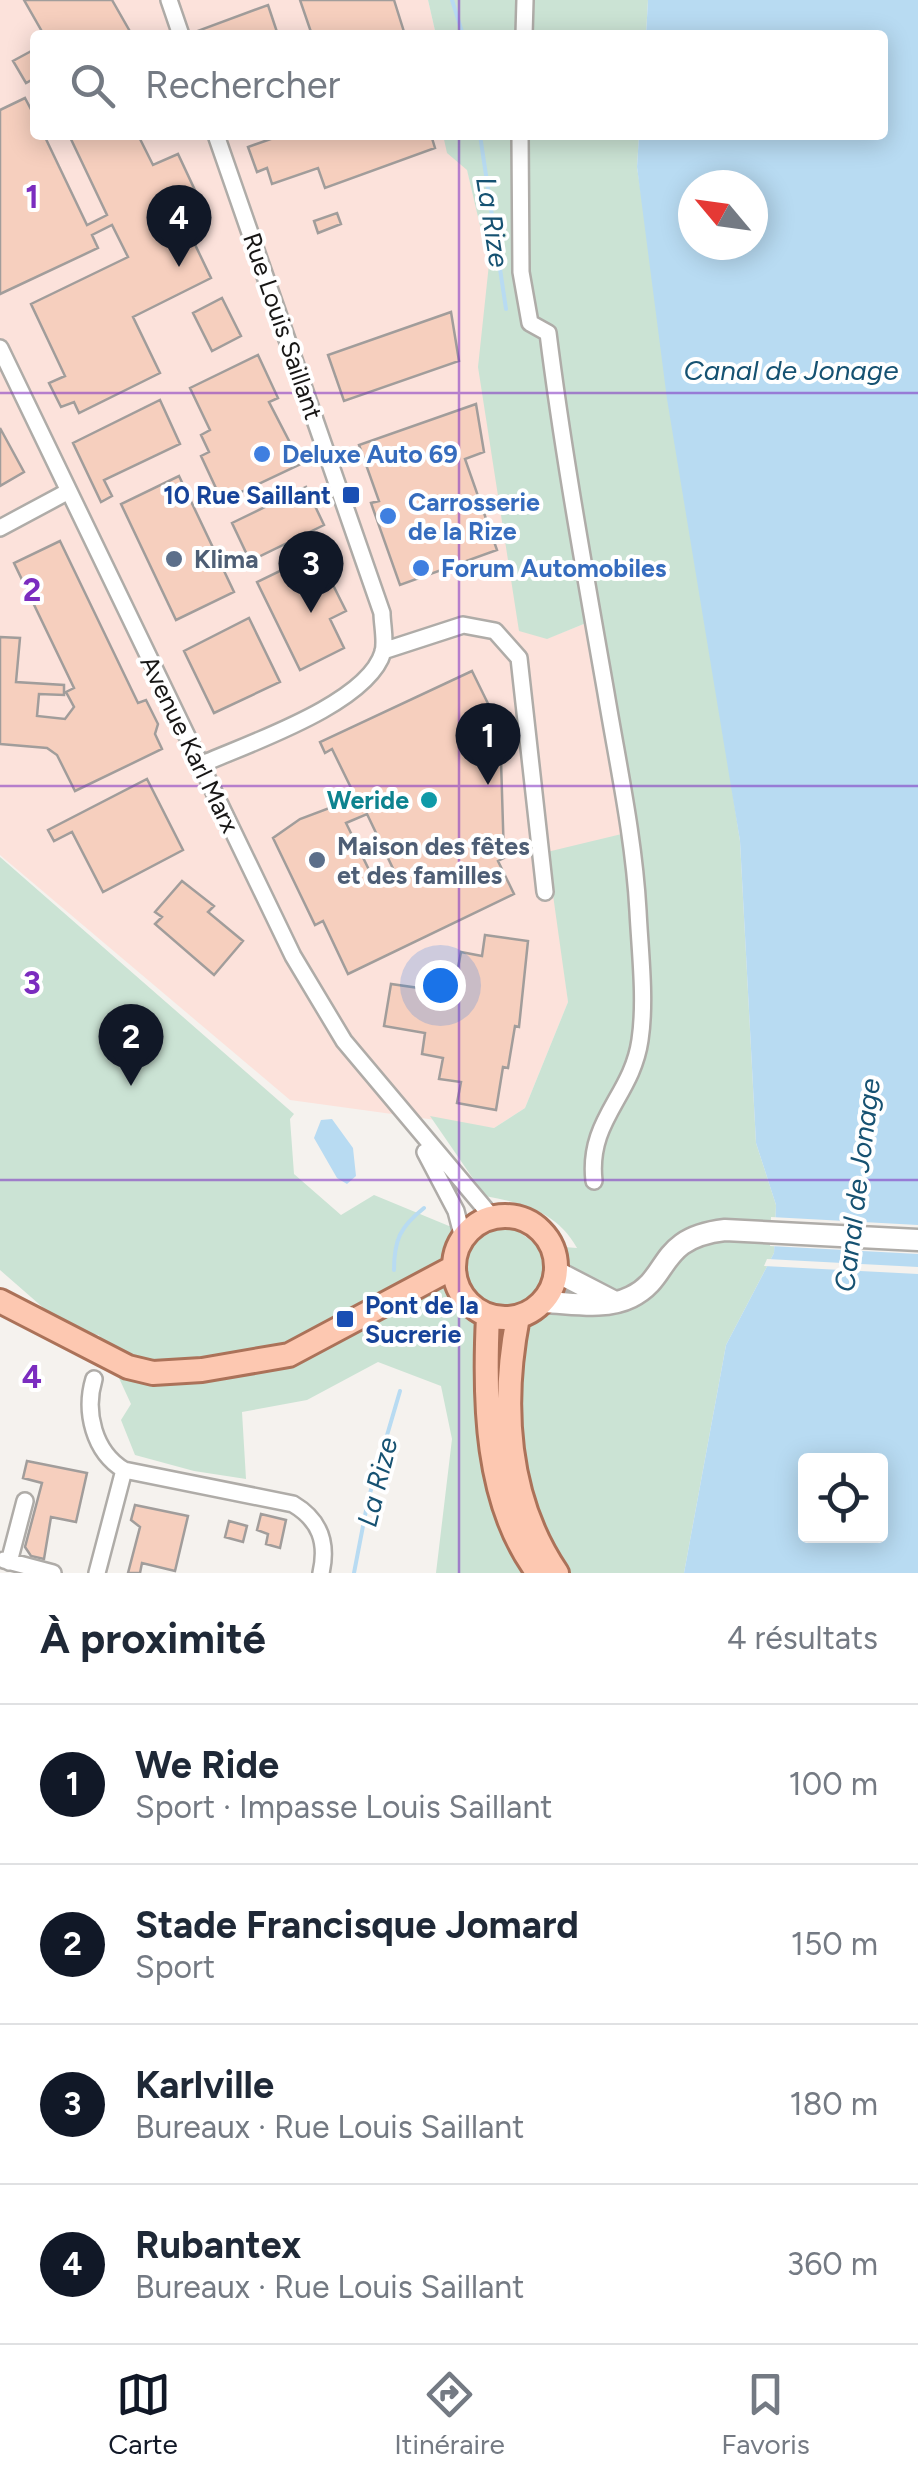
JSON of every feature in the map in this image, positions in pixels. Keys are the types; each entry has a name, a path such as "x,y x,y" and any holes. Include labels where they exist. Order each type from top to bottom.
{"main road":[{"path":"492,1218 521,1218 538,1228 551,1243 557,1272 544,1302 518,1317 488,1316 461,1294 454,1268 464,1238 492,1218"},
{"path":"0,1302 128,1368 154,1373 202,1370 289,1355 454,1268"},
{"path":"488,1316 487,1397 494,1464 507,1513 538,1573"},
{"path":"518,1317 510,1414 514,1472 527,1518 557,1573"}],"street":[{"path":"169,0 179,30"},
{"path":"524,30 526,0"},
{"name":"Rue Louis Saillant","path":"218,140 382,613 383,651"},
{"path":"520,140 521,272 530,323 548,332 559,426 630,832 638,910 640,1039 630,1077 596,1131 591,1155 594,1181"},
{"name":"Avenue Karl Marx","path":"0,348 293,956 344,1041 492,1218"},
{"path":"0,528 67,492"},
{"path":"200,765 341,700 367,680 383,651 463,625 494,630 519,658 545,892"},
{"name":"Avenue Karl Marx","path":"409,1122 456,1211 464,1238"},
{"path":"544,1302 615,1302 641,1291 660,1264 688,1240 725,1230 918,1240"},
{"path":"557,1272 615,1302"},
{"path":"94,1379 92,1412 100,1448 124,1470 294,1504 310,1514 322,1533 321,1573"},
{"path":"96,1573 124,1470"},
{"path":"26,1501 5,1561 53,1573"}],"shaded area":[{"path":"0,0 428,0 435,30 30,30 30,140 460,140 553,537 548,638 597,619 632,832 553,881 568,1002 525,1108 494,1128 290,1100 0,855"}],"green space":[{"path":"428,0 648,0 646,30 435,30"},
{"path":"444,140 639,140 637,167 740,841 756,1143 776,1205 774,1253 726,1345 684,1573 436,1573 452,1439 441,1386 378,1362 307,1400 242,1412 246,1479 194,1471 135,1455 121,1420 131,1404 99,1335 71,1332 0,1270 0,857 294,1114 290,1119 294,1174 341,1215 374,1195 449,1226 515,1229 537,1245 577,1248 560,1226 538,1211 485,1196 430,1116 494,1128 525,1108 568,1002 547,852 630,832 596,619 547,639 519,631 478,367 489,264 467,170 447,153"}],"water":[{"name":"Canal de Jonage","path":"648,0 918,0 918,1573 684,1573 726,1345 774,1253 776,1205 756,1143 740,841 667,399 637,167 639,140 888,140 888,30 646,30"},
{"path":"332,1119 353,1148 356,1176 347,1184 337,1178 314,1138 321,1120"}],"pier":[{"path":"771,1217 918,1225 918,1254 770,1246"},
{"path":"767,1259 918,1267 918,1274 764,1266"}],"building":[{"path":"24,0 112,0 129,30 41,30"},
{"path":"300,0 394,0 403,30 310,30"},
{"path":"268,5 276,30 200,30"},
{"path":"30,52 30,81 26,83 13,61"},
{"path":"25,98 30,108 30,140 46,140 87,225 107,215 71,140 140,140 153,165 178,154 200,201 179,211 211,278 133,317 160,373 79,413 74,402 61,407 49,383 65,376 31,304 128,257 112,225 92,235 98,248 0,294 0,110"},
{"path":"268,140 433,140 435,148 325,188 318,168 272,184 267,168 257,172 248,147"},
{"path":"337,213 341,224 318,233 314,221"},
{"path":"222,298 241,336 212,351 193,313"},
{"path":"451,312 459,361 344,401 328,355"},
{"path":"258,355 278,398 269,402 301,464 222,501 201,456 209,452 201,435 210,430 190,388"},
{"path":"160,400 180,444 104,480 112,496 101,502 73,443"},
{"path":"476,404 484,452 465,459 497,550 400,585 371,503 379,501 359,445"},
{"path":"0,428 24,472 0,486"},
{"path":"179,476 234,592 176,620 121,504"},
{"path":"306,487 324,525 250,561 232,523"},
{"path":"60,541 138,703 146,700 158,724 155,734 162,749 75,791 57,755 47,748 0,744 0,637 20,638 16,682 64,685 64,695 39,694 37,716 65,719 74,707 66,692 74,688 14,563"},
{"path":"317,553 346,611 330,619 344,648 300,670 257,582"},
{"path":"249,618 280,682 214,713 184,651"},
{"name":"Weride","path":"472,671 500,728 504,858 498,861 514,894 348,974 323,921 315,925 273,838 300,819 356,798 332,749 325,753 320,742","holes":["367,814 397,877 377,886 346,823"]},
{"path":"147,779 183,850 103,892 72,832 54,841 48,830"},
{"path":"182,881 214,906 208,912 243,941 214,975 155,924 162,917 155,912"},
{"path":"485,935 528,941 519,1027 515,1026 508,1068 503,1067 496,1110 457,1103 461,1082 439,1079 443,1058 422,1054 425,1033 384,1026 391,984 433,990 436,969 457,973 461,952 482,956"},
{"path":"27,1461 87,1473 76,1522 51,1517 44,1559 31,1556 25,1547 42,1483 23,1478"},
{"path":"135,1505 188,1516 175,1571 142,1563 140,1573 128,1573 140,1527 131,1520"},
{"path":"261,1514 286,1520 280,1548 266,1544 268,1534 257,1530"},
{"path":"229,1521 247,1526 243,1542 225,1537"}],"waterway":[{"name":"La Rize","path":"452,0 461,30"},
{"name":"La Rize","path":"481,140 506,309"},
{"name":"La Rize","path":"394,1270 400,1235 424,1208"},
{"name":"La Rize","path":"354,1573 368,1500 400,1391"}],"place":[{"name":"Rubantex","path":"179,267"},
{"name":"Deluxe Auto 69","path":"262,454"},
{"name":"10 Rue Saillant","path":"351,495"},
{"name":"Carrosserie de la Rize","path":"388,516"},
{"name":"Klima","path":"174,559"},
{"name":"Forum Automobiles","path":"421,568"},
{"name":"Karlville","path":"311,613"},
{"name":"We Ride","path":"488,785"},
{"name":"Weride","path":"429,800"},
{"name":"Maison des fêtes et des familles","path":"317,860"},
{"name":"Stade Francisque Jomard","path":"131,1086"},
{"name":"Pont de la Sucrerie","path":"345,1319"}]}
